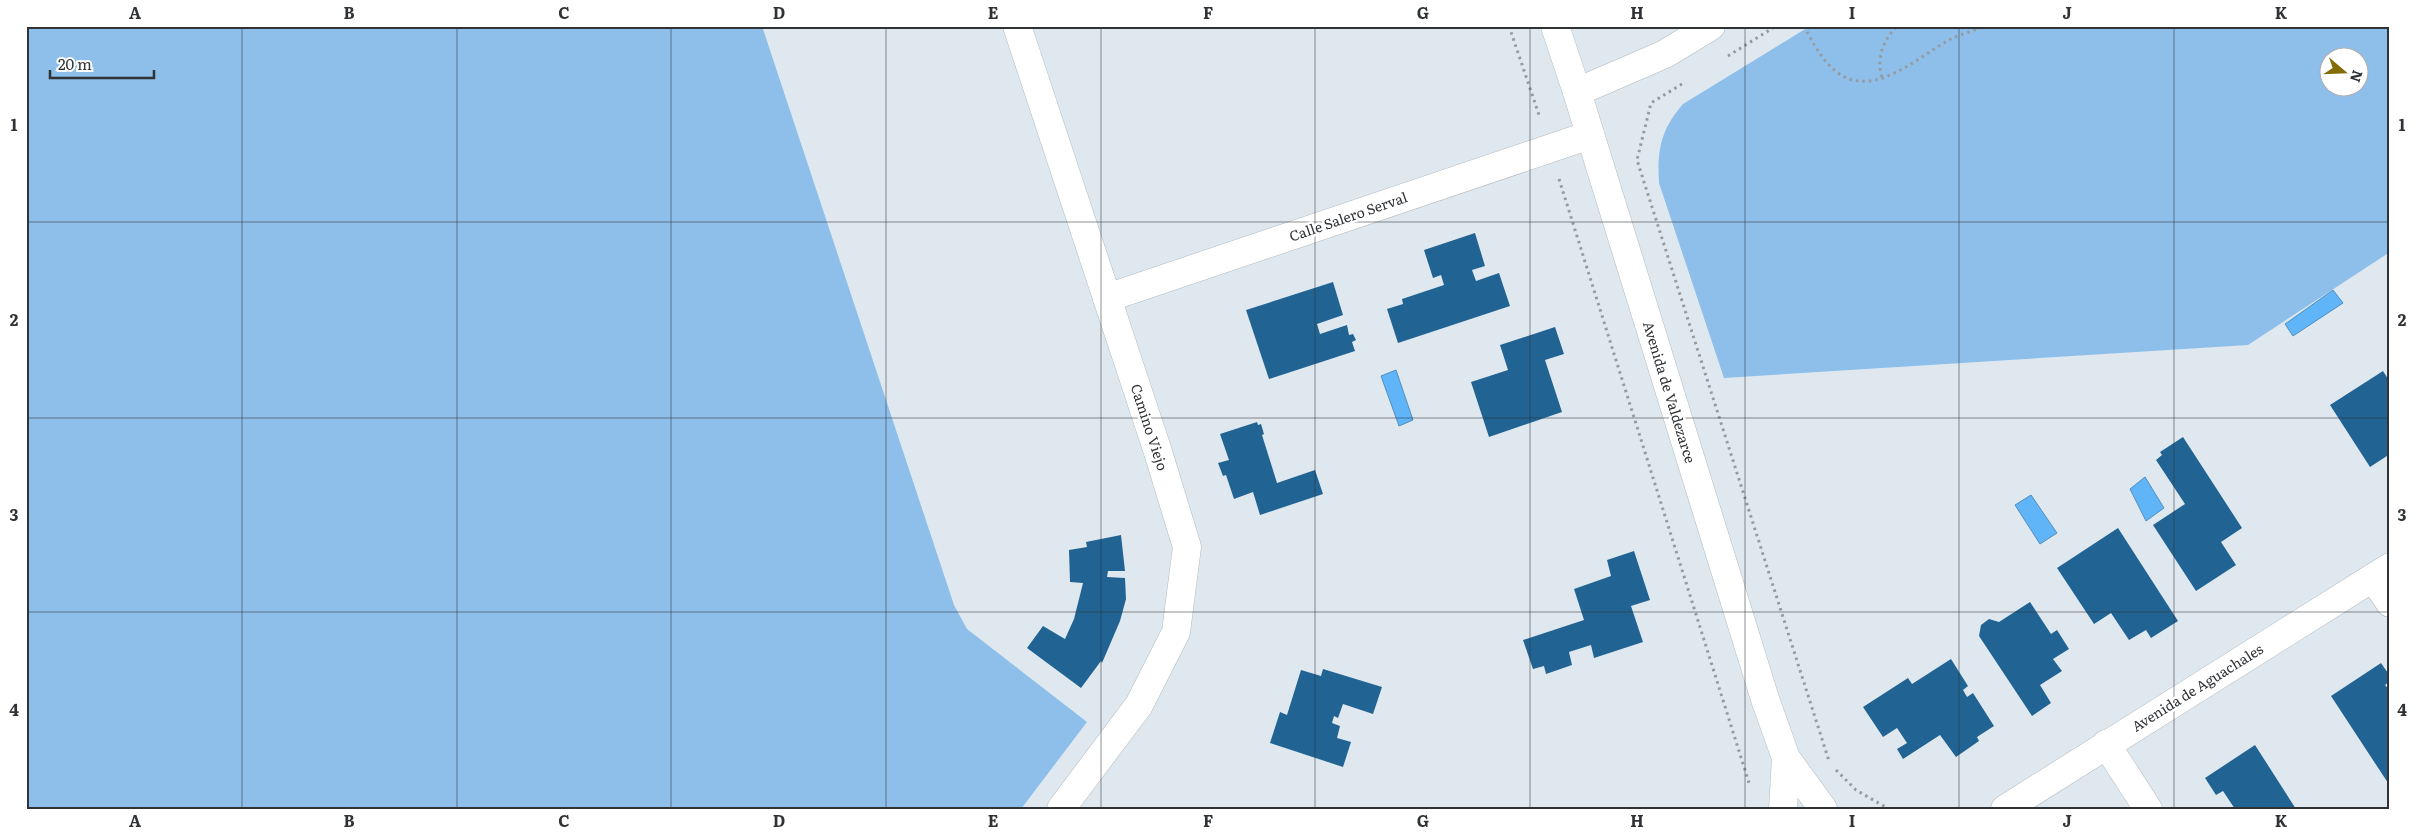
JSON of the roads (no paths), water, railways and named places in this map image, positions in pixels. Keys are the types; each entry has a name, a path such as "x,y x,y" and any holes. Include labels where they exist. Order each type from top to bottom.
{"street":[{"name":"Camino Viejo","path":"1017,26 1158,452 1186,547 1176,632 1139,705 1061,809"},
{"name":"Avenida de Valdezarce","path":"1554,26 1577,92 1786,758 1823,809"},
{"path":"1577,92 1665,54 1711,26"},
{"name":"Calle Salero Serval","path":"1107,298 1590,135"},
{"path":"2382,572 2390,603"},
{"name":"Avenida de Aguachales","path":"2005,809 2382,572"},
{"path":"2106,744 2148,809"},
{"name":"Avenida de Valdezarce","path":"1783,809 1786,758"}]}
